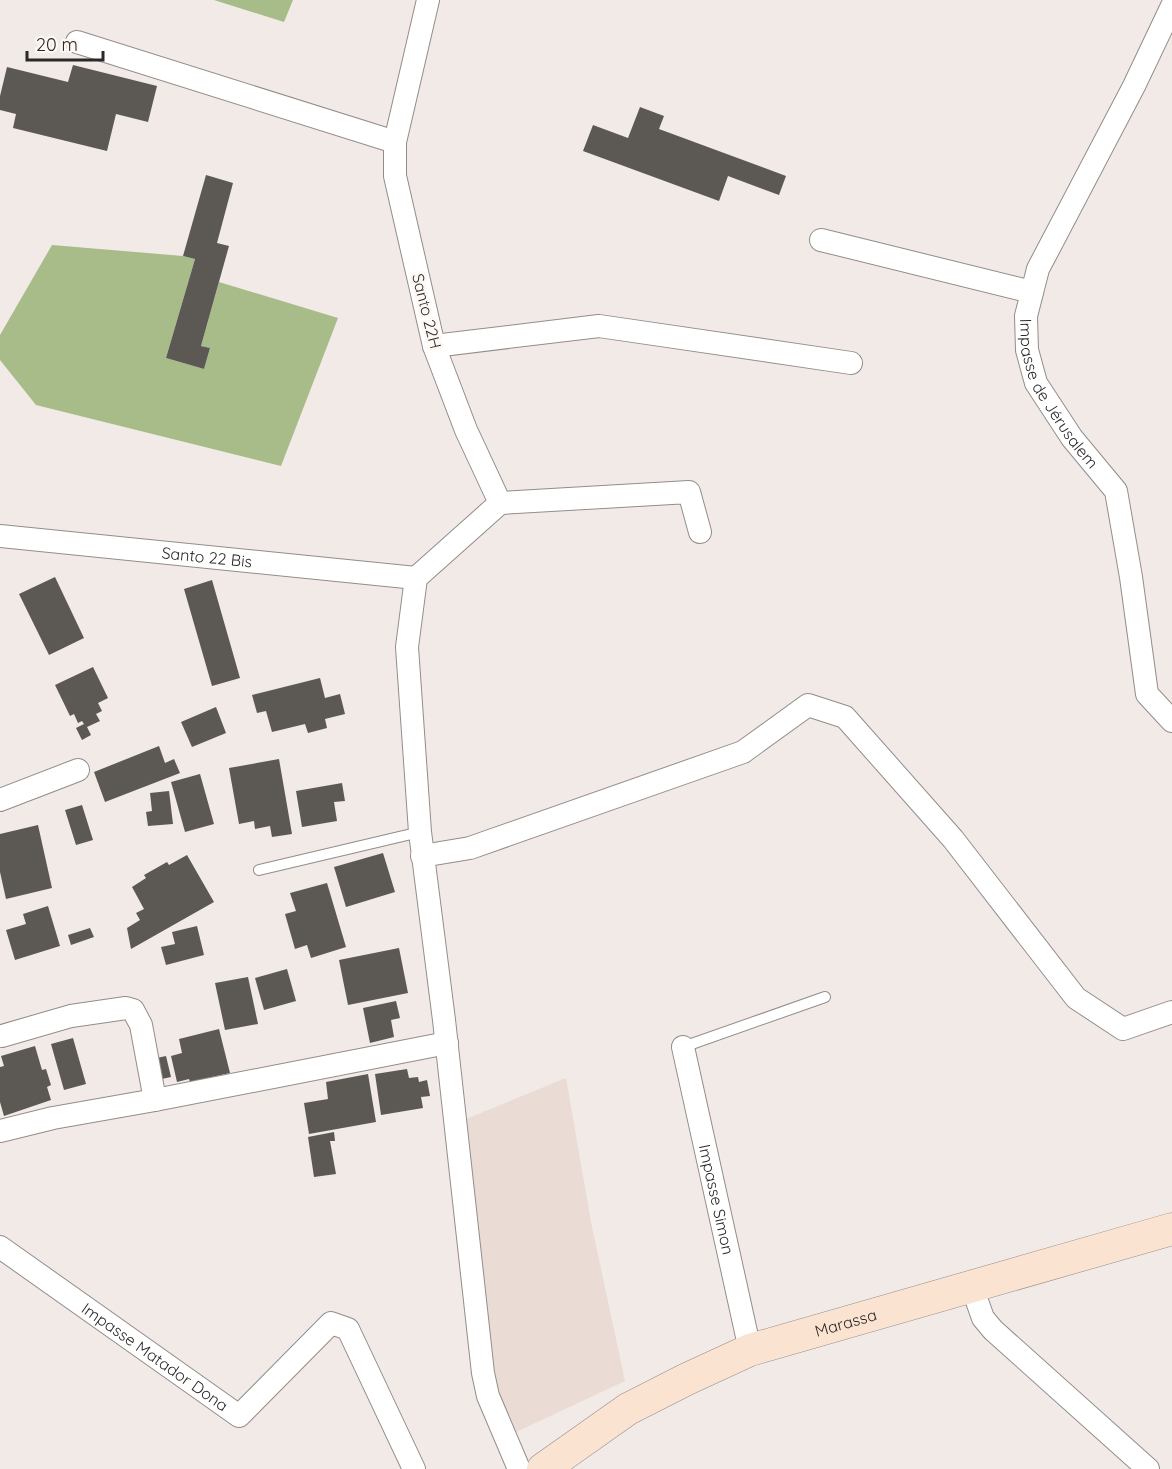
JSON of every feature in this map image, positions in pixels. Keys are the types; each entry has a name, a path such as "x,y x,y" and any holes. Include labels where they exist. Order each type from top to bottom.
{"main road":[{"name":"Marassa","path":"543,1469 628,1409 750,1350 1172,1228"}],"street":[{"name":"Santo 22H","path":"428,0 395,142 395,176 434,346 466,430 500,503"},
{"name":"Impasse de Jérusalem","path":"1172,6 1134,86 1038,270 1026,316 1027,350 1036,383 1072,438 1116,491 1131,577 1147,694 1172,721"},
{"path":"77,42 395,142"},
{"path":"821,240 1032,292"},
{"path":"434,346 599,327 851,363"},
{"path":"519,1469 488,1396 483,1373 447,1043 422,856 407,647 416,578 500,503 689,492 700,532"},
{"name":"Santo 22 Bis","path":"0,536 416,578"},
{"path":"422,856 470,848 743,752 808,705 845,717 953,840 1076,998 1123,1029 1172,1012"},
{"path":"0,800 78,770"},
{"path":"2,1036 71,1016 126,1008 134,1010 141,1025 155,1100"},
{"path":"0,1131 53,1118 447,1043"},
{"name":"Impasse Simon","path":"683,1047 750,1350"},
{"name":"Impasse Matador Dona","path":"0,1247 239,1416 331,1323 348,1329 414,1469"},
{"path":"972,1287 983,1318 993,1330 1148,1469"}],"lane":[{"path":"259,870 420,832"},
{"path":"683,1047 825,997"}],"shaded area":[{"path":"566,1078 591,1222 625,1381 514,1433 489,1372 461,1121"}],"green space":[{"path":"214,0 293,0 284,22"},
{"path":"52,245 183,256 195,259 166,358 204,369 210,348 201,346 219,282 338,318 281,466 36,405 0,360 0,335"}],"building":[{"path":"73,65 157,86 148,122 116,114 107,151 13,128 16,114 0,110 0,96 7,67 68,82"},
{"path":"640,107 664,116 659,129 786,176 779,195 728,176 719,201 583,151 593,125 628,138"},
{"path":"206,175 233,183 217,243 229,246 201,346 210,348 204,369 166,358 195,259 183,256"},
{"path":"55,577 84,638 49,655 19,594"},
{"path":"212,580 240,678 212,686 184,589"},
{"path":"93,667 108,698 98,703 102,711 96,714 100,721 87,727 91,735 82,740 76,728 84,724 82,721 78,723 74,714 70,716 55,685"},
{"path":"320,678 325,698 340,694 345,714 325,719 327,728 308,733 305,724 272,732 266,711 257,713 252,695"},
{"path":"216,707 226,733 192,747 181,722"},
{"path":"159,746 165,763 174,759 180,773 105,802 94,772"},
{"path":"279,759 292,834 272,837 270,826 255,829 254,821 239,824 229,768"},
{"path":"200,774 214,824 185,832 171,782"},
{"path":"342,783 345,801 334,802 337,821 302,827 296,791"},
{"path":"169,791 173,824 148,826 146,812 152,811 150,793"},
{"path":"82,805 93,840 76,845 65,810"},
{"path":"38,825 52,888 6,899 0,872 0,834"},
{"path":"383,853 395,892 346,907 334,867"},
{"path":"187,855 214,902 131,949 127,928 140,920 136,913 144,909 132,887 146,878 144,875 167,862 169,865"},
{"path":"327,883 346,947 311,958 307,945 295,949 285,914 296,911 290,893"},
{"path":"48,906 60,946 15,960 6,930 26,924 23,914"},
{"path":"197,926 204,955 166,965 161,947 175,944 172,932"},
{"path":"90,928 94,937 71,945 68,935"},
{"path":"399,948 408,993 348,1005 339,960"},
{"path":"287,969 296,1001 264,1010 255,978"},
{"path":"248,977 258,1024 225,1030 215,983"},
{"path":"396,1001 400,1018 391,1020 394,1037 370,1043 363,1008"},
{"path":"219,1029 230,1073 190,1082 189,1079 177,1082 171,1056 182,1053 179,1039"},
{"path":"73,1038 86,1084 64,1090 51,1044"},
{"path":"35,1046 42,1070 46,1069 51,1085 47,1087 51,1100 4,1116 0,1102 0,1067 4,1066 1,1056"},
{"path":"166,1056 171,1077 157,1080 152,1059"},
{"path":"407,1069 409,1078 418,1077 419,1082 427,1080 430,1096 421,1097 423,1108 381,1115 375,1074"},
{"path":"368,1074 376,1122 309,1134 304,1103 328,1099 326,1082"},
{"path":"334,1132 335,1141 330,1141 336,1174 314,1177 308,1137"}]}
